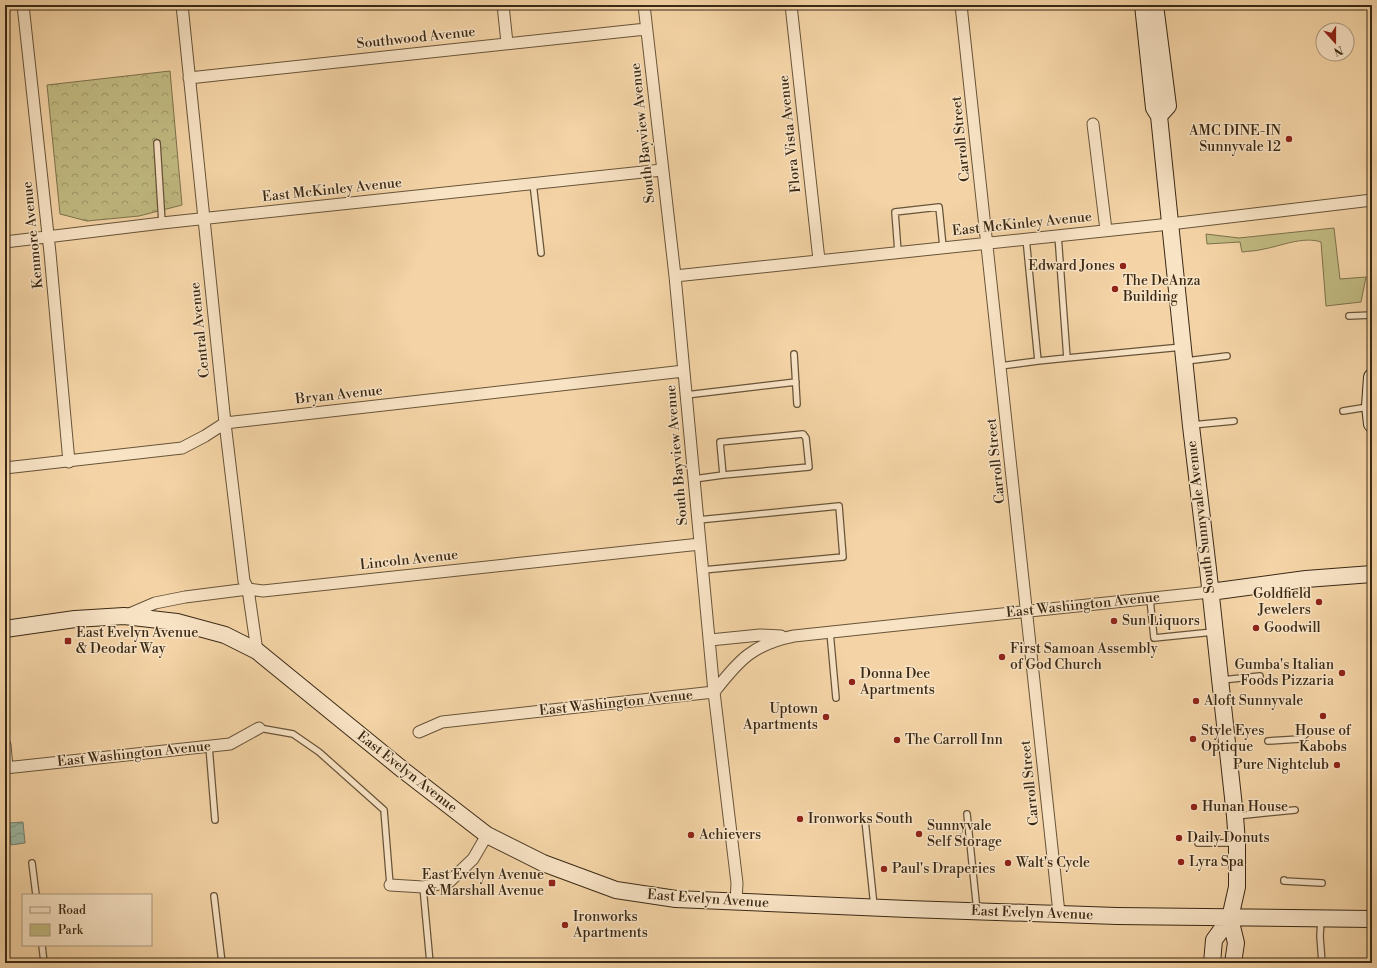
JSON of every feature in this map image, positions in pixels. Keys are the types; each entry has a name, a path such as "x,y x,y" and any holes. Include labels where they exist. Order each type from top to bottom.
{"main road":[{"name":"South Sunnyvale Avenue","path":"1142,5 1154,108 1159,116 1183,354 1235,816 1237,844 1236,887 1230,918"},
{"path":"1155,5 1168,106 1159,116"},
{"path":"1372,377 1372,424"},
{"name":"East Washington Avenue","path":"1210,592 1306,579 1372,574"},
{"name":"East Evelyn Avenue","path":"5,629 75,619 124,616 177,622 225,635 257,651 403,770 487,835 543,863 616,890 676,899 874,908 1117,916 1372,919"},
{"path":"1212,963 1214,940 1230,918"},
{"path":"1230,918 1236,943 1233,963"}],"street":[{"name":"Kenmore Avenue","path":"23,5 48,237 69,462"},
{"name":"Central Avenue","path":"182,5 225,423 244,580 248,589 257,651"},
{"path":"503,5 507,43"},
{"name":"South Bayview Avenue","path":"644,5 675,276 714,692 737,882 736,902"},
{"name":"Flora Vista Avenue","path":"791,5 819,260"},
{"name":"Carroll Street","path":"961,5 1060,913"},
{"name":"Southwood Avenue","path":"190,78 646,29"},
{"path":"1093,124 1106,230"},
{"name":"East McKinley Avenue","path":"5,242 162,223 203,220 662,170"},
{"name":"East McKinley Avenue","path":"675,276 987,242 1170,224 1372,200"},
{"name":"Bryan Avenue","path":"5,468 69,462 182,448 225,423 684,371"},
{"name":"Lincoln Avenue","path":"124,616 155,603 185,597 248,589 263,591 700,544"},
{"name":"East Washington Avenue","path":"419,732 442,722 714,692 734,666 747,655 761,646 777,639 830,632 1210,592"},
{"name":"East Washington Avenue","path":"710,640 760,635 794,636"},
{"name":"East Washington Avenue","path":"6,768 230,744 259,728"},
{"path":"5,745 6,768"},
{"path":"390,885 422,887 449,882 473,859 487,835"}],"lane":[{"path":"157,143 162,223"},
{"path":"532,184 541,253"},
{"path":"898,252 895,212 939,207 942,247"},
{"path":"1058,235 1067,358"},
{"path":"1026,238 1038,361"},
{"path":"1350,316 1372,315"},
{"path":"794,354 797,404"},
{"path":"1000,366 1067,358 1183,354 1227,356"},
{"path":"686,395 796,382"},
{"path":"1344,411 1371,406"},
{"path":"1191,426 1234,421"},
{"path":"694,479 809,467 806,438 803,434 720,442 723,475"},
{"path":"698,520 838,506 841,528 843,557 703,570"},
{"path":"1150,599 1154,638 1214,632"},
{"path":"830,632 836,698"},
{"path":"1220,681 1260,676"},
{"path":"259,728 293,734 319,752 384,810 390,885"},
{"path":"1268,742 1300,739 1306,734 1305,732"},
{"path":"208,746 215,820"},
{"path":"1235,816 1295,810"},
{"path":"967,814 977,911"},
{"path":"865,820 874,908"},
{"path":"1198,843 1237,844"},
{"path":"32,863 36,894"},
{"path":"1284,880 1322,883"},
{"path":"422,887 430,963"},
{"path":"214,896 222,963"},
{"path":"1321,918 1320,936 1322,963"},
{"path":"42,946 44,963"}],"green space":[{"path":"170,71 182,205 139,216 87,221 60,214 47,85"},
{"path":"1334,228 1340,279 1366,277 1361,302 1326,306 1321,242 1307,240 1292,242 1261,250 1242,252 1240,242 1207,244 1206,234 1239,238"}],"water":[{"path":"23,822 25,843 11,845 9,823"}],"place":[{"name":"AMC DINE-IN Sunnyvale 12","path":"1289,139"},
{"name":"Edward Jones","path":"1123,266"},
{"name":"The DeAnza Building","path":"1115,289"},
{"name":"Goldfield Jewelers","path":"1319,602"},
{"name":"Sun Liquors","path":"1114,621"},
{"name":"Goodwill","path":"1256,628"},
{"name":"East Evelyn Avenue & Deodar Way","path":"68,641"},
{"name":"First Samoan Assembly of God Church","path":"1002,657"},
{"name":"Gumba's Italian Foods Pizzaria","path":"1342,673"},
{"name":"Donna Dee Apartments","path":"852,682"},
{"name":"Aloft Sunnyvale","path":"1196,701"},
{"name":"House of Kabobs","path":"1323,716"},
{"name":"Uptown Apartments","path":"826,717"},
{"name":"Style Eyes Optique","path":"1193,739"},
{"name":"The Carroll Inn","path":"897,740"},
{"name":"Pure Nightclub","path":"1337,765"},
{"name":"Hunan House","path":"1194,807"},
{"name":"Ironworks South","path":"800,819"},
{"name":"Sunnyvale Self Storage","path":"919,834"},
{"name":"Achievers","path":"691,835"},
{"name":"Daily Donuts","path":"1179,838"},
{"name":"Lyra Spa","path":"1181,862"},
{"name":"Walt's Cycle","path":"1008,863"},
{"name":"Paul's Draperies","path":"884,869"},
{"name":"East Evelyn Avenue & Marshall Avenue","path":"552,883"},
{"name":"Ironworks Apartments","path":"565,925"}]}
